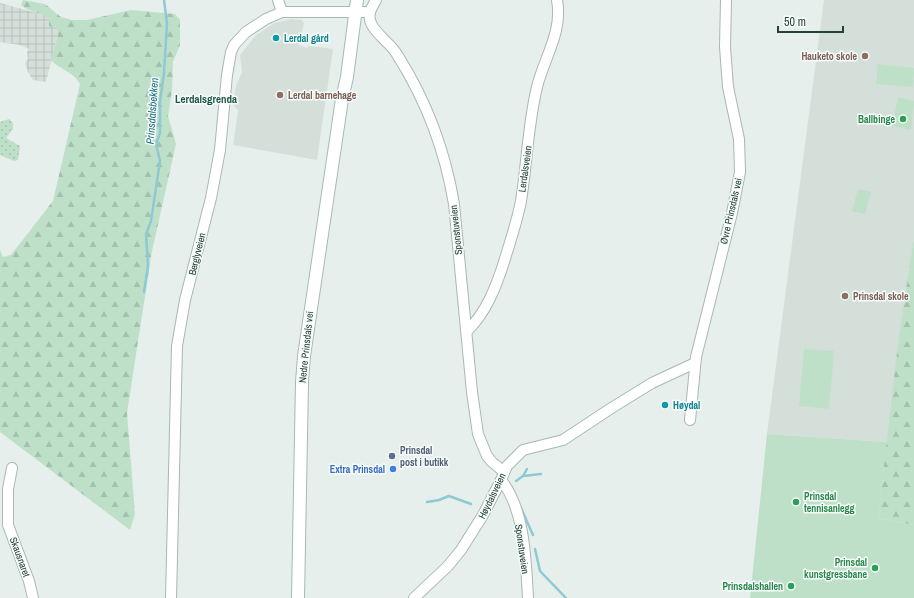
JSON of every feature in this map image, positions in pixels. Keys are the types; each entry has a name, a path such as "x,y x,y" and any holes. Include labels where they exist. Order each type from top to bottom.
{"main road":[{"name":"Nedre Prinsdals vei","path":"298,598 302,372 310,307 342,99 347,77 353,6"}],"street":[{"path":"278,0 282,12"},
{"path":"353,6 370,12 376,0"},
{"name":"Lerdalsveien","path":"467,331 484,309 495,288 515,228 521,202 537,87 543,64 550,53 555,35 558,13 557,0"},
{"name":"Øvre Prinsdals vei","path":"690,420 695,363 740,172 739,139 728,87 725,47 726,0"},
{"name":"Berglyveien","path":"171,598 177,346 185,300 211,198 220,150 228,64 234,45 246,32 266,19 282,12 353,6"},
{"name":"Sponstuveien","path":"370,12 371,24 399,56 438,134 449,174 454,204 472,392 480,442 492,462 503,476 516,510 525,549 528,598"},
{"name":"Høydalsveien","path":"414,598 448,566 462,550 472,534 507,466 523,450 563,440 652,383 695,363"},
{"name":"Skausnaret","path":"12,468 8,489 8,525 29,582 33,598"}],"shaded area":[{"name":"Prinsdal skole","path":"824,0 914,0 914,237 887,442 767,434"},
{"path":"0,3 45,15 57,29 58,34 46,82 33,80 28,72 25,63 28,59 27,52 29,49 20,45 0,42"},
{"name":"Lerdal barnehage","path":"291,19 302,20 304,23 299,45 306,48 310,46 333,49 317,160 233,145 238,111 233,104 236,86 242,72 240,55 256,35 275,23"}],"green space":[{"path":"23,0 45,4 61,17 72,20 87,20 131,10 175,14 180,20 180,45 173,62 172,90 168,116 176,144 152,251 127,413 135,514 130,530 0,432 0,250 3,257 11,255 53,201 80,84 71,74 51,60 58,35 57,29 49,26 49,19 46,16 24,8 21,5"},
{"path":"878,64 914,68 913,87 876,84"},
{"name":"Ballbinge","path":"898,97 914,101 911,130 892,126"},
{"path":"9,119 13,123 13,129 6,138 20,146 18,160 14,161 0,155 0,122"},
{"path":"858,189 871,192 865,214 852,211"},
{"path":"914,237 914,525 878,518 898,343"},
{"path":"804,349 834,351 829,409 799,406"},
{"path":"767,434 887,442 878,518 914,525 914,598 750,598"}],"waterway":[{"name":"Prinsdalsbekken","path":"144,292 148,266 146,234 151,221 160,161 156,144 160,133 160,101 164,73 167,23 164,0"},
{"path":"523,476 527,469"},
{"path":"516,481 523,476 541,474"},
{"path":"427,502 439,500 449,496 471,504"},
{"path":"521,508 533,535"},
{"path":"535,549 540,571 566,598"}],"place":[{"name":"Lerdal gård","path":"276,38"},
{"name":"Hauketo skole","path":"865,56"},
{"name":"Lerdal barnehage","path":"280,95"},
{"name":"Ballbinge","path":"903,119"},
{"name":"Prinsdal skole","path":"845,296"},
{"name":"Høydal","path":"665,405"},
{"name":"Prinsdal post i butikk","path":"392,456"},
{"name":"Extra Prinsdal","path":"393,469"},
{"name":"Prinsdal tennisanlegg","path":"796,502"},
{"name":"Prinsdal kunstgressbane","path":"875,568"},
{"name":"Prinsdalshallen","path":"791,586"}],"district":[{"name":"Lerdalsgrenda","path":"206,99"}]}
